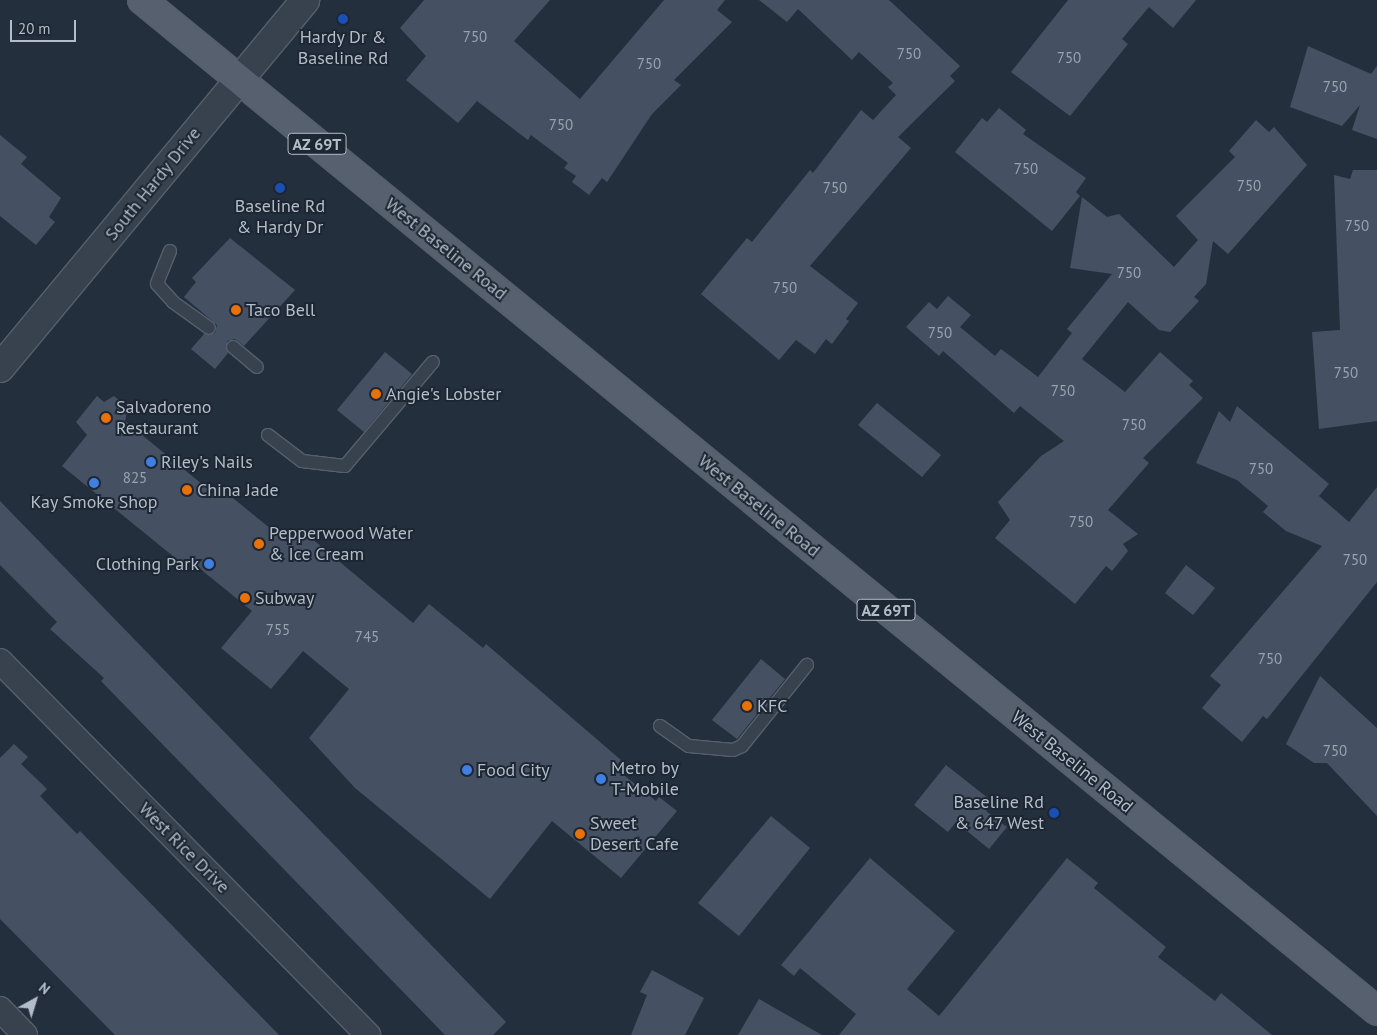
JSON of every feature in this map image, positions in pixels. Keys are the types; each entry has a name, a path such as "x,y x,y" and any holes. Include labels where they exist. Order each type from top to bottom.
{"main road":[{"name":"West Baseline Road","path":"142,0 1377,1011"}],"street":[{"name":"South Hardy Drive","path":"0,368 305,0"},
{"name":"West Rice Drive","path":"0,661 368,1035"},
{"path":"0,1009 26,1035"}],"lane":[{"path":"170,251 157,284 173,302 209,328"},
{"path":"233,347 257,367"},
{"path":"268,435 302,461 345,466 433,362"},
{"path":"660,726 689,746 733,750 742,746 807,665"}],"building":[{"path":"424,0 550,0 514,41 580,99 664,0 725,0 717,10 732,22 674,80 681,85 652,114 607,182 602,178 589,195 572,182 576,176 564,168 568,163 531,135 528,140 477,101 458,123 406,80 426,56 400,28"},
{"path":"759,0 889,0 960,66 950,76 955,81 898,137 911,148 810,266 858,303 846,319 849,321 832,344 826,339 815,354 796,340 779,360 701,294 747,238 752,242 810,170 813,173 861,110 873,120 896,95 888,87 893,83 859,52 852,60 798,9 787,22"},
{"path":"1068,0 1196,0 1173,28 1149,7 1122,39 1128,44 1070,116 1011,72"},
{"path":"1308,46 1371,74 1377,66 1377,139 1352,130 1360,105 1342,126 1290,107"},
{"path":"999,108 1026,130 1023,134 1086,178 1076,192 1080,196 1052,231 955,152 982,118 987,122"},
{"path":"1256,120 1269,132 1274,127 1307,165 1228,254 1213,241 1206,284 1194,297 1199,301 1170,332 1159,330 1128,302 1082,359 1125,392 1160,352 1193,381 1189,385 1203,398 1143,458 1149,463 1108,510 1138,534 1123,544 1128,551 1112,571 1106,566 1075,604 995,538 1010,520 998,502 1041,456 1064,441 1020,406 1014,413 943,351 939,356 906,327 929,302 937,309 948,296 971,315 960,327 995,356 1001,349 1038,377 1072,333 1067,329 1112,274 1070,268 1082,197 1107,217 1119,214 1174,267 1198,240 1176,216 1235,157 1229,151"},
{"path":"0,135 27,157 21,164 61,198 49,217 55,222 36,245 0,216"},
{"path":"1353,170 1377,170 1377,421 1319,429 1312,332 1340,330 1334,175 1350,179"},
{"name":"Taco Bell","path":"230,238 295,290 244,346 235,339 227,341 228,353 215,369 191,349 204,334 215,333 217,325 184,297 196,282 192,278"},
{"name":"Angie's Lobster","path":"385,352 412,374 364,432 337,410"},
{"path":"97,396 104,402 114,396 128,408 125,421 214,494 223,490 287,542 299,528 413,623 429,604 483,648 486,644 621,760 615,768 656,801 659,797 677,811 621,878 552,821 490,899 355,788 309,738 349,689 303,651 271,689 221,648 252,611 188,559 184,565 62,466 87,435 76,422"},
{"path":"877,403 941,455 922,477 858,425"},
{"path":"1237,406 1329,484 1319,496 1349,522 1377,487 1377,582 1267,719 1263,716 1242,742 1202,708 1221,685 1210,676 1322,546 1286,531 1263,512 1268,506 1237,480 1196,463 1219,411 1230,422"},
{"path":"0,501 506,1022 493,1035 445,1035 101,681 104,678 50,629 57,622 0,565"},
{"path":"1186,565 1215,588 1193,615 1165,593"},
{"name":"KFC","path":"761,659 785,679 737,739 712,720"},
{"path":"1320,676 1377,728 1377,816 1327,763 1314,763 1286,744"},
{"path":"14,744 28,757 21,764 47,789 40,796 77,834 80,831 279,1035 115,1035 0,919 0,758"},
{"path":"946,765 993,802 986,811 1007,827 989,849 956,822 948,832 914,805"},
{"path":"771,816 810,848 739,936 698,903"},
{"path":"870,858 955,931 907,989 939,1016 1067,858 1098,883 1094,888 1166,947 1158,957 1215,1001 1221,993 1272,1035 839,1035 856,1014 800,968 794,976 781,965"},
{"path":"652,970 704,998 685,1035 631,1035 647,995 640,992"},
{"path":"759,999 822,1035 738,1035"}],"place":[{"name":"Hardy Dr & Baseline Rd","path":"343,19"},
{"name":"Baseline Rd & Hardy Dr","path":"280,188"},
{"name":"Taco Bell","path":"236,310"},
{"name":"Angie's Lobster","path":"376,394"},
{"name":"Salvadoreno Restaurant","path":"106,418"},
{"name":"Riley's Nails","path":"151,462"},
{"name":"Kay Smoke Shop","path":"94,483"},
{"name":"China Jade","path":"187,490"},
{"name":"Pepperwood Water & Ice Cream","path":"259,544"},
{"name":"Clothing Park","path":"209,564"},
{"name":"Subway","path":"245,598"},
{"name":"KFC","path":"747,706"},
{"name":"Food City","path":"467,770"},
{"name":"Metro by T-Mobile","path":"601,779"},
{"name":"Baseline Rd & 647 West","path":"1054,813"},
{"name":"Sweet Desert Cafe","path":"580,834"}]}
